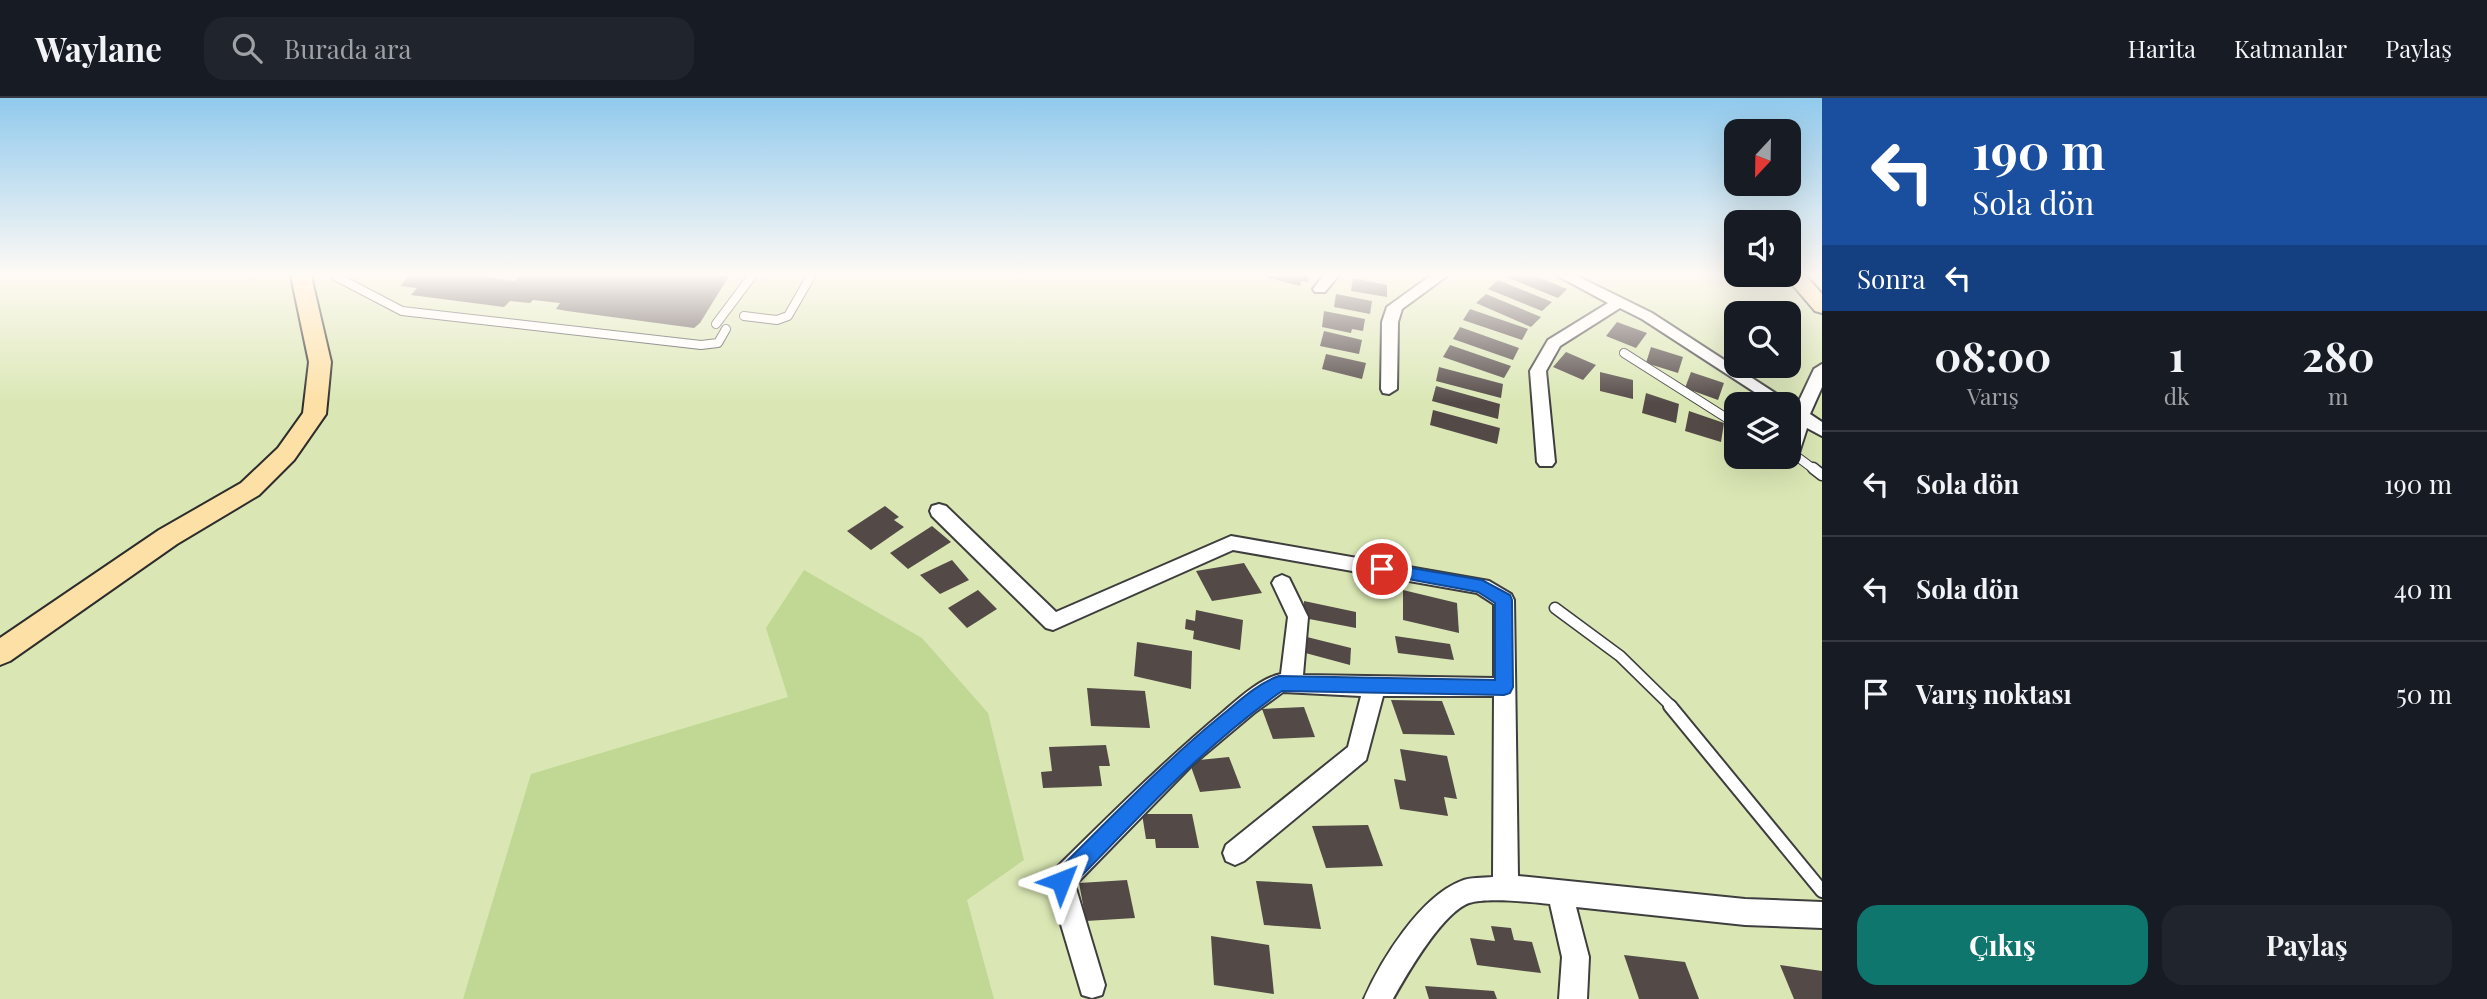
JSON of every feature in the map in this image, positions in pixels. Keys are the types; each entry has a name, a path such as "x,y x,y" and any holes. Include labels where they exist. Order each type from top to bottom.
{"street":[{"path":"0,653 168,537 250,489 286,454 314,414 320,362 310,318"},
{"path":"1389,389 1391,318"},
{"path":"1546,462 1538,371 1554,343 1594,318"},
{"path":"1650,318 1765,392"},
{"path":"1801,402 1822,369"},
{"path":"1801,415 1822,430"},
{"path":"939,510 1053,622 1231,543 1482,586 1504,600 1506,889"},
{"path":"1282,583 1298,617 1291,683"},
{"path":"1092,985 1061,881 1184,758 1246,706 1279,683 1374,687 1504,687"},
{"path":"1235,853 1358,752 1374,687"},
{"path":"1378,999 1403,954 1440,909 1465,891 1506,889 1745,912 1822,915"},
{"path":"1559,893 1574,937 1576,972 1573,999"}],"lane":[{"path":"464,318 701,345 718,342 726,329"},
{"path":"716,324 720,318"},
{"path":"761,318 782,318"},
{"path":"1624,353 1724,418"},
{"path":"1801,459 1822,475"},
{"path":"1555,608 1599,638 1642,676 1681,719 1822,891"}],"green space":[{"path":"0,318 1724,318 1724,378 1801,378 1801,318 1822,318 1822,999 0,999"},
{"path":"804,570 922,638 988,713 1024,860 967,900 994,999 463,999 531,774 788,697 766,628"}],"building":[{"path":"622,318 703,318 694,328"},
{"path":"1323,318 1365,319 1363,331 1352,329 1351,333 1322,327"},
{"path":"1496,318 1528,329 1522,340 1463,320"},
{"path":"1510,318 1540,318 1531,327"},
{"path":"1617,322 1647,333 1636,348 1606,336"},
{"path":"1460,327 1519,348 1513,360 1453,339"},
{"path":"1324,331 1362,340 1359,354 1320,346"},
{"path":"1450,345 1511,366 1504,378 1443,357"},
{"path":"1651,347 1683,357 1678,373 1646,363"},
{"path":"1566,352 1596,365 1583,380 1553,367"},
{"path":"1326,354 1366,363 1362,379 1322,369"},
{"path":"1439,367 1503,384 1501,398 1436,381"},
{"path":"1600,372 1633,380 1633,399 1600,391"},
{"path":"1691,372 1724,383 1718,400 1685,388"},
{"path":"1436,386 1500,404 1498,419 1432,401"},
{"path":"1646,393 1679,404 1676,423 1642,413"},
{"path":"1433,410 1500,428 1497,444 1430,425"},
{"path":"1689,411 1724,423 1721,442 1685,431"},
{"path":"885,506 899,517 894,520 904,527 871,550 847,531"},
{"path":"932,526 951,542 908,569 890,553"},
{"path":"952,560 969,580 940,594 920,575"},
{"path":"1244,563 1262,593 1212,601 1196,571"},
{"path":"978,590 997,609 967,628 948,608"},
{"path":"1403,590 1457,603 1459,633 1403,620"},
{"path":"1304,601 1356,612 1356,628 1304,618"},
{"path":"1196,610 1243,620 1240,650 1193,639 1194,631 1185,629 1186,619 1195,621"},
{"path":"1299,635 1351,648 1350,665 1298,651"},
{"path":"1395,636 1450,644 1454,660 1398,653"},
{"path":"1137,642 1192,651 1191,689 1134,676"},
{"path":"1087,688 1145,691 1150,728 1091,726"},
{"path":"1391,700 1442,701 1455,735 1403,734"},
{"path":"1304,707 1315,737 1273,739 1262,709"},
{"path":"1106,745 1110,766 1099,766 1102,786 1043,788 1041,772 1052,771 1049,747"},
{"path":"1400,749 1447,756 1457,799 1444,797 1448,816 1400,809 1394,779 1406,781"},
{"path":"1229,757 1241,788 1200,792 1189,761"},
{"path":"1142,814 1192,814 1199,848 1156,848 1155,839 1146,839"},
{"path":"1368,825 1383,866 1326,868 1312,826"},
{"path":"1127,880 1135,918 1086,921 1079,883"},
{"path":"1256,881 1312,884 1321,929 1264,925"},
{"path":"1491,926 1511,928 1514,940 1532,942 1541,973 1477,965 1470,938 1495,941"},
{"path":"1211,936 1269,945 1274,994 1214,985"},
{"path":"1624,955 1685,962 1699,999 1639,999"},
{"path":"1780,965 1822,971 1822,999 1794,999"},
{"path":"1425,986 1494,991 1497,999 1429,999"}],"route":[{"path":"1061,881 1184,758 1246,706 1279,683 1374,687 1504,687 1504,600 1482,586 1382,569"}]}
